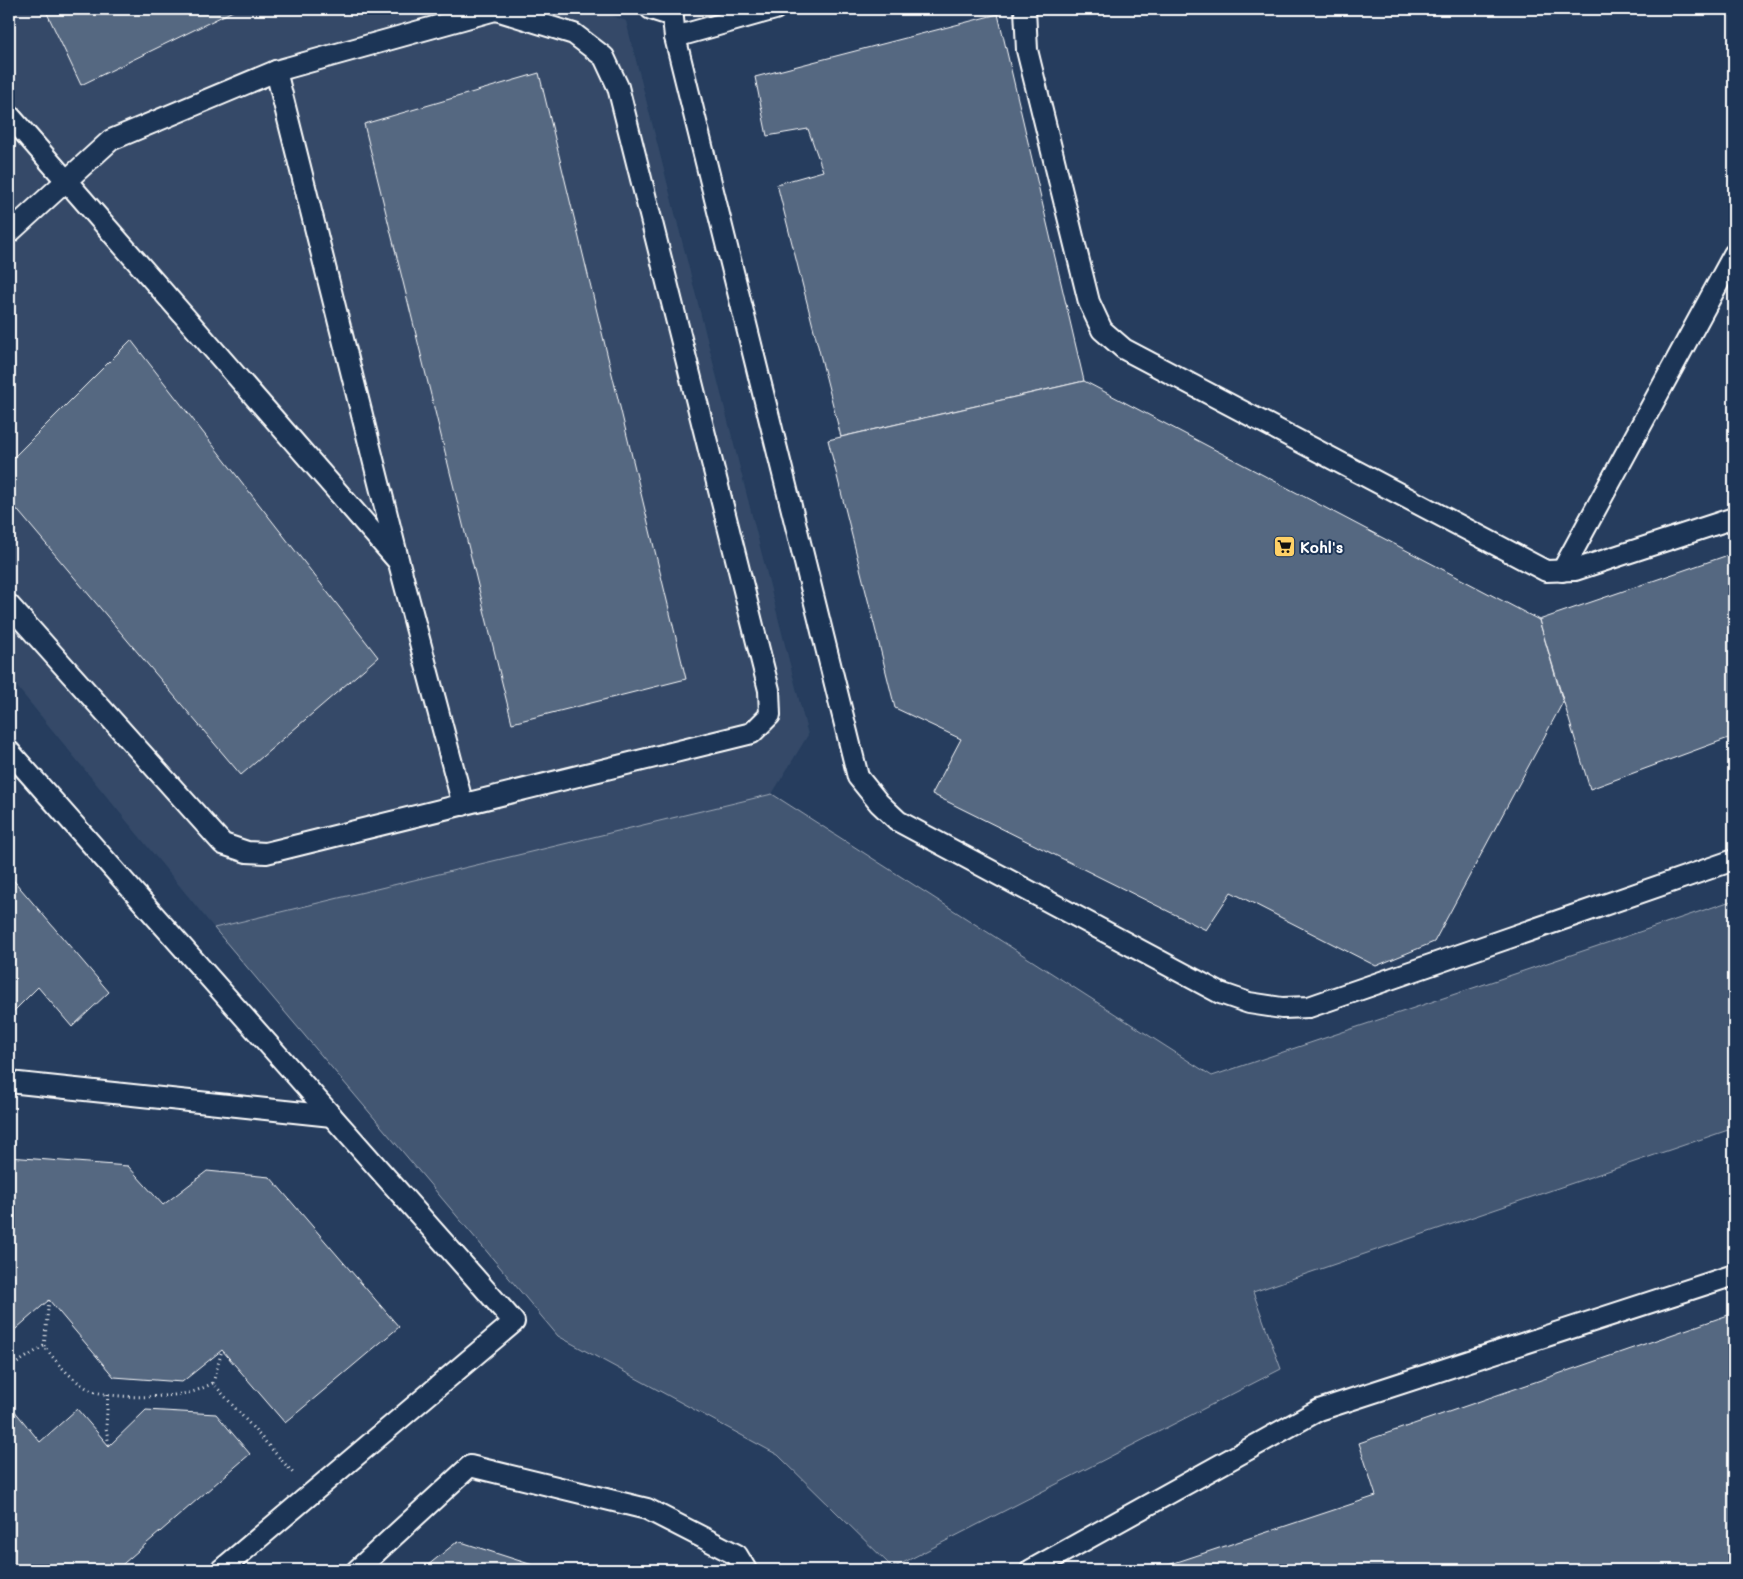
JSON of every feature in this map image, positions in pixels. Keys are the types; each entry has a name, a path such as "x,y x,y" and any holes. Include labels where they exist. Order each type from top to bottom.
{"lane":[{"path":"9,233 111,140 276,71 494,9 574,34 604,57 618,87 769,690 770,715 752,733 266,853 247,852 223,844 9,604"},
{"path":"651,9 672,12 675,37 858,777 879,803 898,821 1220,993 1249,1003 1282,1008 1309,1007 1734,860"},
{"path":"675,37 775,9"},
{"path":"1025,9 1027,50 1089,302 1102,330 1124,349 1546,571 1576,570 1734,518"},
{"path":"276,71 399,562 463,805"},
{"path":"9,115 399,562"},
{"path":"1562,571 1734,254"},
{"path":"9,751 514,1322 221,1570"},
{"path":"9,1082 332,1116"},
{"path":"1031,1570 1319,1410 1734,1275"},
{"path":"357,1570 470,1466 646,1509 737,1555 746,1570"}],"path":[{"path":"49,1300 44,1346 60,1368 90,1390 108,1394 149,1398 194,1392 213,1383 222,1350"},
{"path":"9,1368 44,1346"},
{"path":"213,1383 312,1494"},
{"path":"108,1394 106,1427 109,1446"}],"shaded area":[{"path":"9,9 594,9 626,21 808,735 772,794 214,928 9,677"},
{"path":"772,794 1212,1076 1734,900 1734,1128 1253,1292 1281,1369 893,1568 778,1455 558,1336 214,928"}],"building":[{"path":"45,9 237,9 81,85"},
{"path":"998,14 1084,381 841,437 777,184 823,171 808,129 767,136 755,77"},
{"path":"539,73 686,679 512,723 364,124"},
{"path":"131,340 378,657 241,775 9,500 9,462"},
{"path":"1084,381 1539,620 1563,702 1434,942 1376,966 1231,892 1206,930 932,794 961,739 895,708 828,440"},
{"path":"1734,553 1734,736 1590,789 1539,620"},
{"path":"9,875 109,992 72,1027 38,987 9,1016"},
{"path":"9,1157 128,1166 163,1205 207,1171 270,1177 399,1327 285,1423 222,1350 182,1382 114,1377 49,1300 9,1335"},
{"path":"1734,1313 1734,1570 1153,1570 1376,1496 1359,1443"},
{"path":"9,1404 40,1442 77,1409 109,1446 146,1410 216,1414 250,1454 116,1570 9,1570"},
{"path":"458,1541 548,1570 422,1570"}],"place":[{"name":"Kohl's","path":"1284,547"}]}
